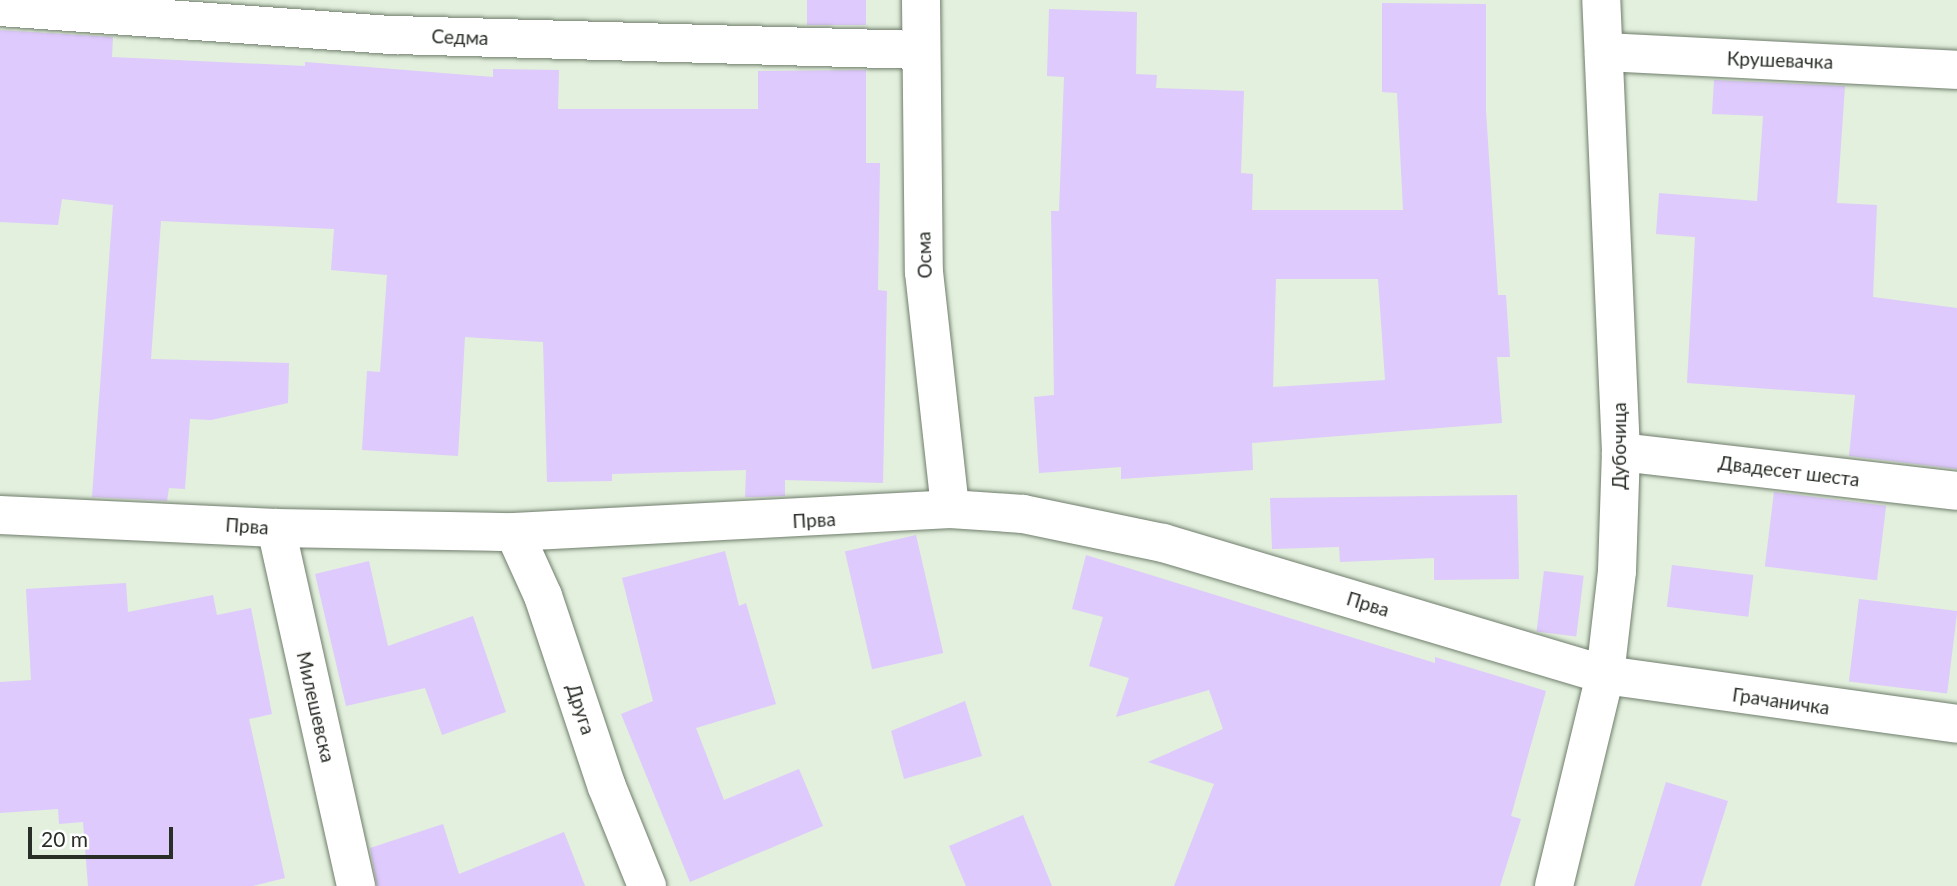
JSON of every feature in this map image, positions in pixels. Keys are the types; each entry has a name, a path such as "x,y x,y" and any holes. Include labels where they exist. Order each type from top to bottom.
{"street":[{"name":"Осма","path":"921,0 924,272 950,509"},
{"name":"Дубочица","path":"1554,886 1605,675 1617,571 1621,452 1601,0"},
{"name":"Седма","path":"0,6 395,35 920,50"},
{"name":"Крушевачка","path":"1604,52 1957,70"},
{"name":"Двадесет шеста","path":"1621,452 1957,491"},
{"name":"Прва","path":"0,515 276,528 514,532 950,509 1023,514 1163,543 1605,675"},
{"name":"Милешевска","path":"276,528 356,886"},
{"name":"Друга","path":"514,532 543,596 607,788 648,886"},
{"name":"Грачаничка","path":"1605,675 1957,724"}],"building":[{"path":"807,0 866,0 866,25 807,25"},
{"path":"1382,3 1486,4 1486,111 1498,295 1506,295 1510,357 1497,357 1502,423 1252,443 1253,470 1121,479 1121,467 1039,473 1034,397 1054,395 1051,211 1059,211 1064,77 1047,76 1049,9 1137,12 1136,74 1157,75 1156,88 1244,91 1241,173 1253,174 1252,210 1403,210 1397,93 1382,92","holes":["1276,279 1378,279 1385,380 1273,387"]},
{"path":"0,30 113,37 112,57 305,66 305,62 493,77 493,69 559,70 558,109 758,109 758,71 866,70 866,163 880,163 878,290 887,291 883,483 785,480 785,496 745,497 746,470 612,474 612,481 547,482 543,342 465,337 458,456 362,450 367,371 380,372 387,275 331,270 334,229 161,221 151,359 289,363 288,403 211,420 190,419 185,489 169,488 167,501 92,497 113,205 62,199 58,225 0,222"},
{"path":"1714,80 1845,86 1837,203 1877,205 1873,297 1957,308 1957,469 1849,456 1855,395 1687,383 1695,237 1656,234 1659,193 1757,201 1763,116 1712,114"},
{"path":"1774,492 1886,506 1877,580 1765,566"},
{"path":"1517,495 1519,579 1434,580 1434,558 1340,562 1339,547 1272,549 1270,498"},
{"path":"916,535 943,653 872,669 845,551"},
{"path":"725,551 739,606 746,603 776,704 696,728 724,800 799,769 823,826 690,882 621,714 653,701 622,578"},
{"path":"1086,555 1435,663 1435,657 1546,691 1511,816 1521,819 1500,886 1174,886 1214,784 1148,762 1223,729 1209,690 1116,717 1129,678 1089,666 1103,617 1072,609"},
{"path":"369,561 388,646 473,616 506,712 442,735 425,688 346,706 315,574"},
{"path":"1672,565 1753,575 1748,617 1667,607"},
{"path":"1544,571 1584,576 1576,636 1537,632"},
{"path":"126,583 128,612 213,595 217,615 251,608 272,714 249,719 285,878 253,886 88,886 83,822 59,824 58,809 0,813 0,682 31,680 26,589"},
{"path":"1859,599 1957,611 1947,693 1849,681"},
{"path":"965,701 982,756 904,779 891,731"},
{"path":"1666,782 1728,801 1701,886 1634,886"},
{"path":"1023,815 1052,886 966,886 949,846"},
{"path":"443,824 459,874 564,832 585,886 377,886 370,848"}]}
